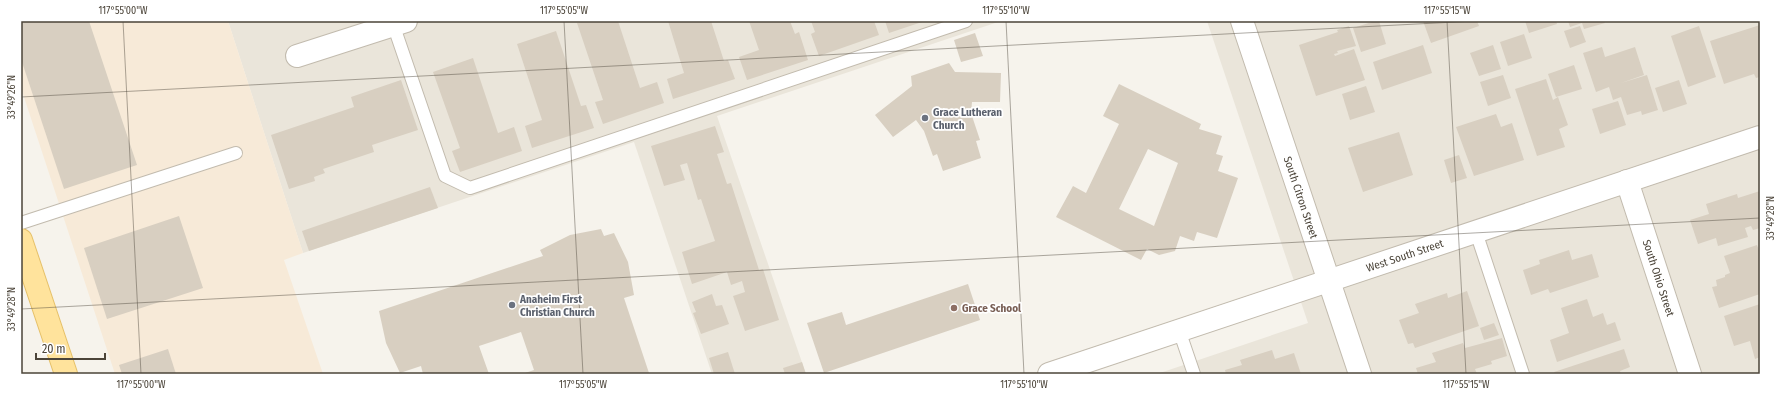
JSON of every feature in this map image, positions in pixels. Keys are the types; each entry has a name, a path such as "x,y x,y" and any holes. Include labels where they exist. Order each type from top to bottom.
{"main road":[{"path":"21,240 66,374"}],"street":[{"name":"South Citron Street","path":"1242,21 1360,374"},
{"path":"297,56 397,22"},
{"name":"West South Street","path":"1049,374 1760,137"},
{"name":"South Ohio Street","path":"1627,181 1690,374"}],"lane":[{"path":"397,22 444,176 470,188 966,21"},
{"path":"21,223 236,152"},
{"path":"1476,232 1523,374"},
{"path":"1180,330 1194,374"}],"shaded area":[{"path":"21,21 228,21 303,253 284,260 323,374 115,374 21,88"},
{"path":"228,21 1001,21 717,116 806,374 712,374 634,142 303,253"},
{"path":"1207,21 1760,21 1760,374 1157,374 1308,323"}],"building":[{"path":"21,21 89,21 137,165 64,189 21,59"},
{"path":"585,21 618,21 640,88 657,82 664,103 603,124 595,102 603,100 577,23"},
{"path":"668,21 711,21 724,61 728,60 735,79 673,99 667,79 684,73"},
{"path":"749,21 790,21 795,34 799,32 808,60 747,80 739,57 759,50"},
{"path":"811,21 874,21 879,35 819,56 811,34 815,32"},
{"path":"885,21 925,21 889,33"},
{"path":"1379,21 1386,44 1361,52 1353,28"},
{"path":"1423,21 1477,21 1479,26 1431,43"},
{"path":"1525,21 1556,21 1557,24 1529,33"},
{"path":"1568,21 1604,21 1605,23 1584,29 1582,23 1570,27"},
{"path":"1760,25 1760,77 1756,78 1754,74 1724,84 1710,41"},
{"path":"1349,26 1356,46 1337,51 1338,53 1334,54 1335,56 1354,49 1365,80 1316,96 1299,45 1338,32 1337,30"},
{"path":"1580,26 1586,42 1570,48 1564,31"},
{"path":"1699,26 1716,77 1688,87 1671,36"},
{"path":"556,31 581,106 586,105 594,128 532,148 525,126 542,120 517,44"},
{"path":"975,33 983,56 961,62 954,40"},
{"path":"1524,34 1532,58 1508,66 1500,42"},
{"path":"1423,45 1432,73 1382,90 1373,62"},
{"path":"1493,45 1501,69 1479,76 1470,53"},
{"path":"1602,47 1605,57 1635,47 1644,75 1621,83 1647,75 1658,110 1642,115 1641,111 1627,115 1621,97 1613,100 1609,87 1596,92 1583,53"},
{"path":"473,58 498,133 514,127 522,151 460,172 452,151 460,148 433,72"},
{"name":"Grace Lutheran Church","path":"949,63 955,72 1001,73 1000,102 972,102 971,113 980,140 976,141 981,158 943,171 937,154 933,156 924,131 916,120 893,137 875,115 912,86 911,76"},
{"path":"1574,65 1582,89 1556,97 1548,74"},
{"path":"1503,75 1511,98 1488,106 1480,82"},
{"path":"1546,79 1553,100 1558,97 1568,125 1559,129 1565,147 1537,156 1515,89"},
{"path":"401,80 418,130 372,145 374,152 323,169 325,173 314,177 315,181 289,189 271,135 354,107 351,97"},
{"path":"1679,80 1687,104 1663,112 1655,88"},
{"path":"1119,84 1201,124 1199,129 1222,136 1216,154 1223,156 1218,171 1238,178 1217,238 1197,232 1194,241 1180,236 1175,251 1159,255 1147,249 1141,260 1056,217 1073,186 1086,193 1119,124 1103,116","holes":["1148,149 1178,163 1154,226 1119,209"]},
{"path":"1366,86 1375,112 1350,120 1342,94"},
{"path":"1618,101 1626,125 1600,134 1592,109"},
{"path":"1496,114 1501,127 1512,123 1524,160 1474,176 1456,127"},
{"path":"715,126 724,152 717,154 727,184 731,183 759,270 763,269 779,320 745,331 733,296 745,292 742,281 731,285 727,272 692,284 682,252 715,241 701,199 698,200 687,163 680,165 685,180 664,186 651,146"},
{"path":"1399,132 1413,175 1363,192 1348,148"},
{"path":"1459,155 1467,178 1451,183 1444,160"},
{"path":"430,187 438,208 309,251 302,231"},
{"path":"1760,191 1760,228 1753,230 1751,226 1745,228 1748,237 1718,246 1716,238 1698,244 1690,220 1709,214 1706,204 1737,194 1738,198"},
{"path":"179,216 203,288 107,319 84,248"},
{"name":"Anaheim First Christian Church","path":"601,229 604,236 614,233 628,262 634,295 624,298 649,373 522,374 534,370 521,332 479,346 489,374 423,374 421,366 400,373 386,343 379,311 543,256 540,250 570,235"},
{"path":"1757,245 1760,253 1760,294 1719,308 1712,287 1717,286 1716,280 1725,277 1725,275 1730,273 1724,256"},
{"path":"1569,250 1572,260 1592,254 1599,277 1550,293 1548,289 1531,295 1523,270 1540,264 1539,260"},
{"path":"968,284 980,320 824,373 807,323 842,312 846,325"},
{"path":"1467,291 1479,326 1415,348 1413,343 1408,344 1399,320 1419,313 1415,304 1447,293 1448,298"},
{"path":"712,294 716,306 722,305 729,324 701,334 693,313 696,312 692,302"},
{"path":"1587,299 1593,317 1603,313 1607,325 1615,322 1621,340 1557,362 1550,340 1569,333 1561,308"},
{"path":"1760,304 1760,357 1755,359 1750,341 1734,346 1724,316"},
{"path":"1494,323 1499,335 1484,340 1480,328"},
{"path":"1502,338 1507,356 1491,361 1492,364 1475,369 1477,374 1418,374 1416,368 1436,362 1432,353 1463,343 1465,348"},
{"path":"168,349 176,374 122,374 119,365"},
{"path":"1624,349 1630,367 1620,371 1621,374 1555,374 1554,372"},
{"path":"1272,350 1275,359 1294,353 1301,374 1226,374 1225,370 1242,365 1240,360"},
{"path":"728,352 735,374 714,374 709,358"},
{"path":"802,362 806,374 785,374 783,368"}],"place":[{"name":"Grace Lutheran Church","path":"925,118"},
{"name":"Anaheim First Christian Church","path":"512,305"},
{"name":"Grace School","path":"954,308"}]}
